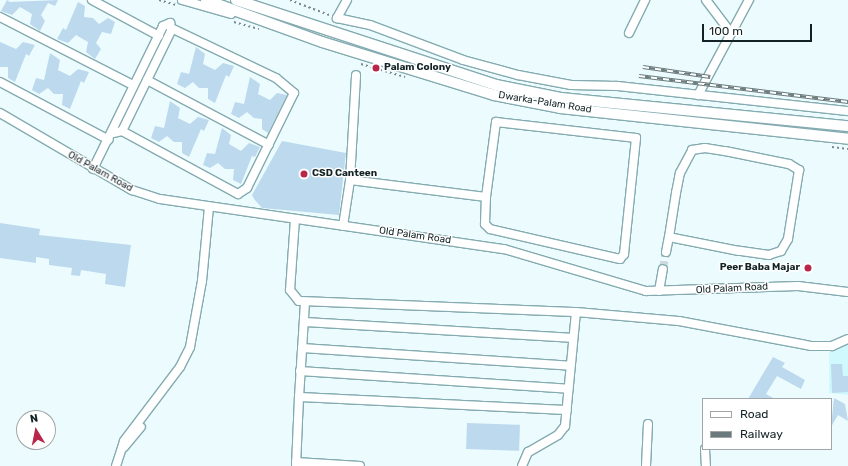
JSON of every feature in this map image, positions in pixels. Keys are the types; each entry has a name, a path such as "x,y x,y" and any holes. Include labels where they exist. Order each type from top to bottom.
{"main road":[{"path":"206,0 242,4"},
{"name":"Dwarka-Palam Road","path":"242,4 275,25 501,96 560,108 848,139"},
{"name":"Dwarka-Palam Road","path":"242,4 276,13 496,85 561,98 848,126"}],"street":[{"path":"92,0 158,36"},
{"path":"182,0 275,25"},
{"path":"347,0 337,18 370,25 456,58 518,75 571,85 698,95 848,111"},
{"path":"629,33 645,0"},
{"path":"706,0 731,33"},
{"path":"698,95 749,0"},
{"path":"0,17 133,85"},
{"path":"93,169 111,137 113,124 165,23 171,28 289,85 294,93 247,188 238,194 122,131"},
{"path":"111,137 122,131 171,28"},
{"path":"343,226 350,180 356,75"},
{"path":"147,80 268,145"},
{"path":"0,82 111,137"},
{"name":"Old Palam Road","path":"0,113 93,169 132,190 211,207 504,249 620,284 659,291 798,286 848,292"},
{"path":"496,122 636,138 624,254 620,259 490,229 485,224 486,197 496,122"},
{"path":"666,252 680,173 692,150 705,148 724,151 789,164 799,170 788,239 781,251 769,255 739,251 669,237"},
{"path":"350,180 486,197"},
{"path":"116,466 124,447 180,373 192,350 206,282 211,207"},
{"path":"295,219 290,290 293,298 305,302 576,312 679,322 811,346 832,346 848,340"},
{"path":"659,291 663,269"},
{"path":"305,302 296,464 360,466"},
{"path":"522,466 528,452 563,431 567,410 571,338 576,312"},
{"path":"305,322 571,338"},
{"path":"302,348 570,366"},
{"path":"300,371 568,389"},
{"path":"299,397 567,410"},
{"path":"646,466 648,424"},
{"path":"705,450 706,466"}],"shaded area":[{"path":"848,343 848,395 829,393 829,353"}],"building":[{"path":"7,0 10,2 58,0 55,6 48,3 41,15 45,21 40,31 30,24 32,14 20,7 12,15 1,11"},
{"path":"78,2 85,6 84,17 93,18 99,24 108,18 115,22 111,34 102,32 96,43 101,49 95,59 86,52 88,42 76,35 68,43 57,39 63,28 66,30"},
{"path":"0,42 16,49 23,42 35,45 29,56 26,54 15,82 8,78 8,67 0,67"},
{"path":"196,47 205,54 203,64 215,70 223,63 234,66 229,77 226,75 215,103 208,99 208,88 199,88 193,82 185,88 177,84 181,72 189,74"},
{"path":"50,53 60,60 58,70 70,76 78,69 89,72 84,83 81,81 70,109 62,105 63,94 54,94 48,88 39,94 32,90 36,78 44,80"},
{"path":"250,77 260,84 258,94 270,100 277,93 287,95 268,133 262,129 262,119 254,118 247,112 239,118 231,114 235,102 244,104"},
{"path":"170,101 180,108 178,118 190,124 198,117 209,120 204,131 201,129 189,157 182,153 182,142 174,142 167,136 159,142 151,138 155,126 164,128"},
{"path":"222,128 231,135 229,144 241,151 249,143 260,147 255,157 252,156 241,184 233,180 234,169 225,169 218,163 210,168 203,165 207,153 215,154"},
{"name":"CSD Canteen","path":"282,141 346,153 339,215 262,208 254,199 252,195"},
{"path":"0,223 40,229 39,235 131,245 125,287 105,284 106,274 81,270 80,276 71,275 72,268 49,265 49,259 36,257 36,263 0,258"},
{"path":"773,357 785,363 782,367 805,380 801,389 777,376 766,394 773,398 749,398"},
{"path":"831,364 842,364 843,376 848,376 848,392 832,393"},
{"path":"834,398 845,404 848,421 838,415 832,425"},
{"path":"467,423 520,425 519,451 466,449"}],"tunnel":[{"path":"663,269 666,252"}],"railway":[{"path":"643,67 710,77"},
{"path":"639,76 848,102"}],"place":[{"name":"Palam Colony","path":"376,68"},
{"name":"CSD Canteen","path":"304,174"},
{"name":"Peer Baba Majar","path":"808,268"}]}
